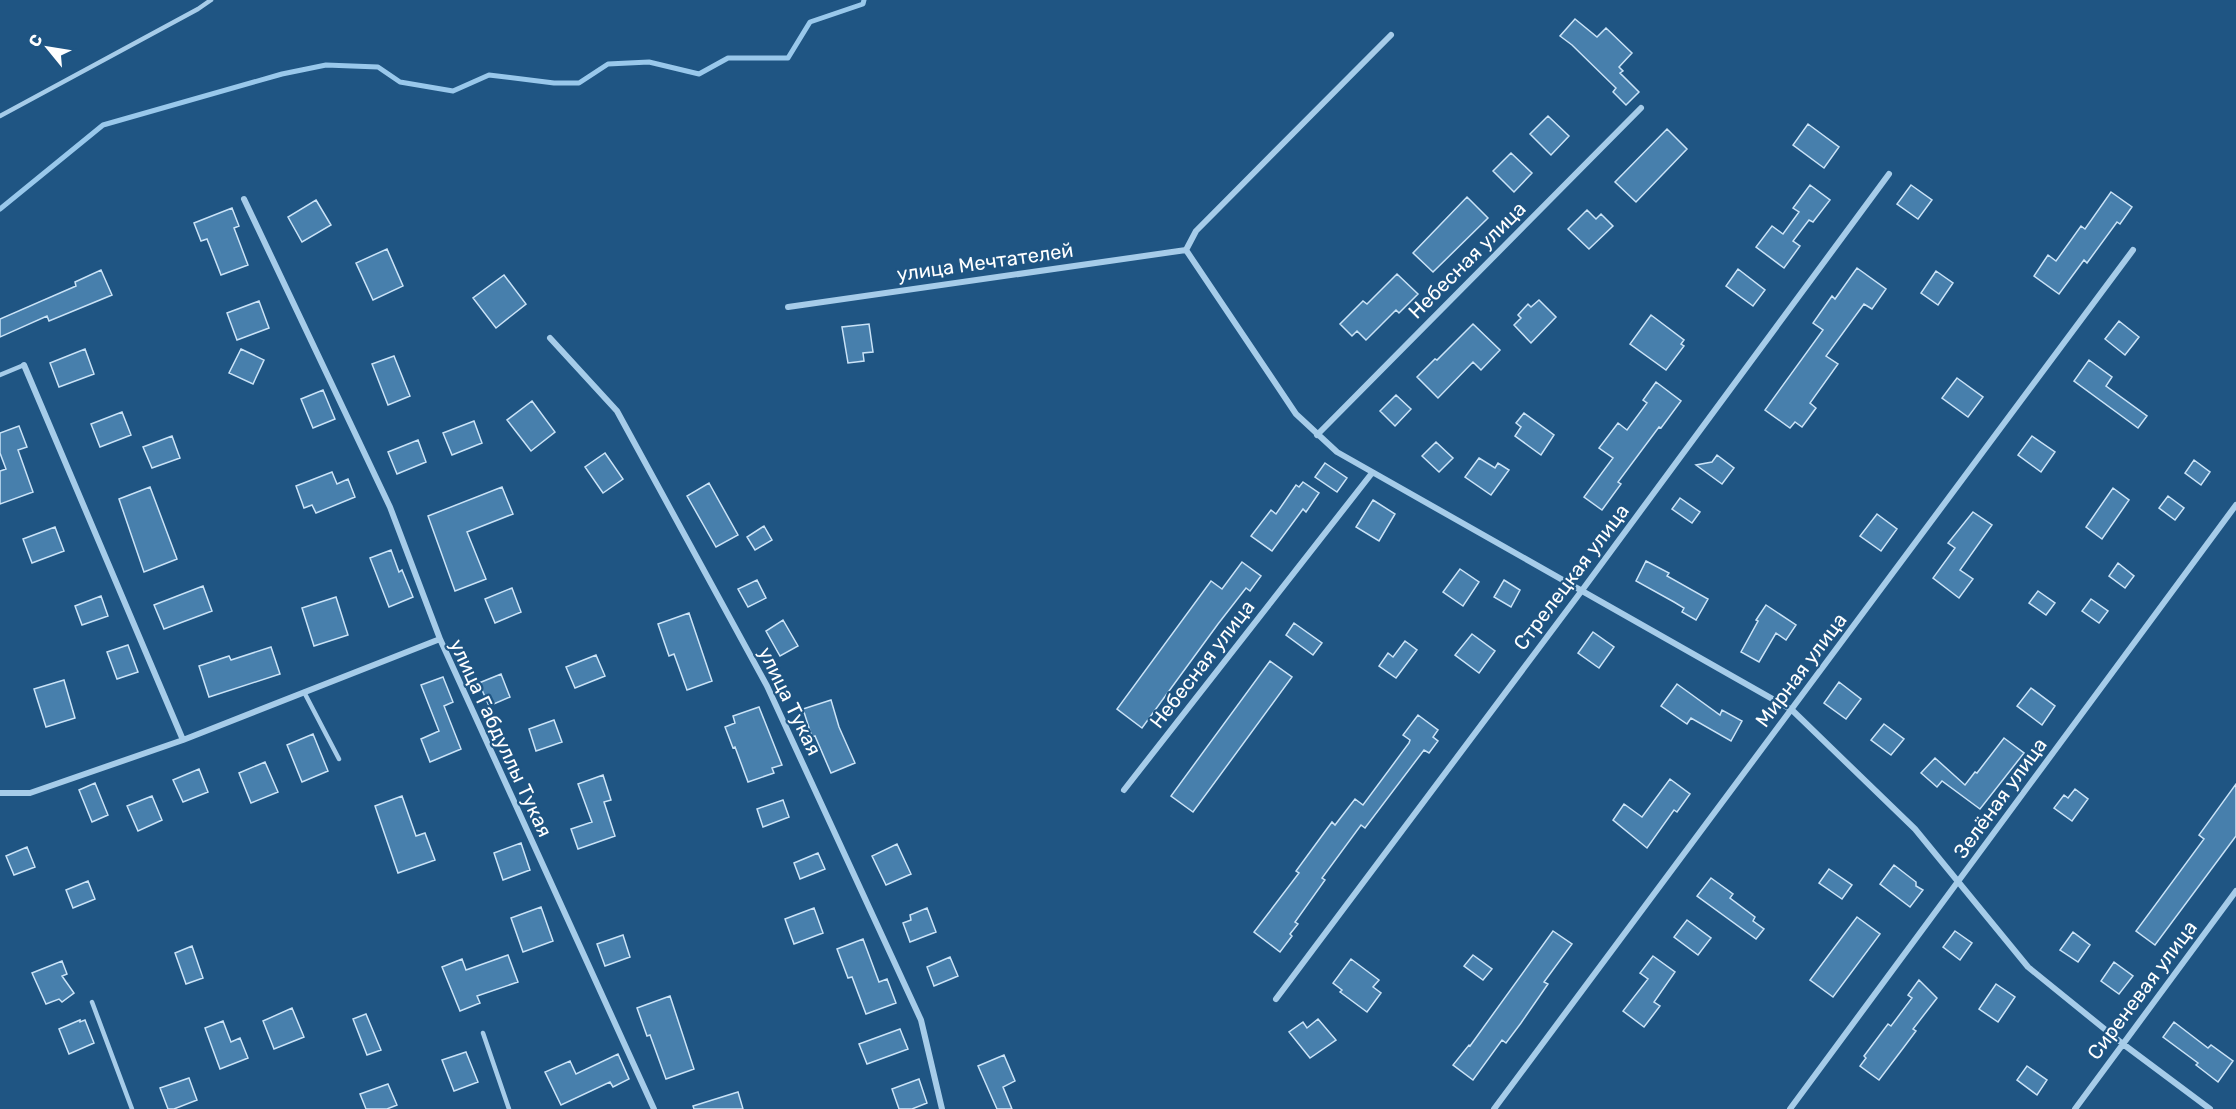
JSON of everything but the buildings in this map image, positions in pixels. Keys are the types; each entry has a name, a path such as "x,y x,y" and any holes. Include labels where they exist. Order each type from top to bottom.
{"street":[{"path":"1391,35 1196,231 1186,250 1296,414 1337,452 1372,473 1792,710 1915,829 2028,967 2123,1044 2210,1109"},
{"name":"Небесная улица","path":"1317,435 1641,108"},
{"name":"Стрелецкая улица","path":"1276,999 1889,174"},
{"path":"244,199 390,507 440,639"},
{"name":"улица Мечтателей","path":"789,307 1186,250"},
{"name":"Мирная улица","path":"1494,1109 2133,250"},
{"name":"улица Тукая","path":"550,338 617,411 767,686 921,1020 942,1109"},
{"path":"24,365 183,740"},
{"name":"Небесная улица","path":"1124,790 1372,473"},
{"name":"Зелёная улица","path":"1790,1109 2236,505"},
{"name":"улица Габдуллы Тукая","path":"0,793 30,793 183,740 440,639 654,1109"},
{"name":"Сиреневая улица","path":"2075,1109 2236,891"}],"lane":[{"path":"0,116 211,0"},
{"path":"0,375 24,365"},
{"path":"304,692 339,759"},
{"path":"92,1002 132,1109"},
{"path":"483,1033 509,1109"}],"waterway":[{"path":"0,209 103,125 282,74 326,65 378,67 400,82 453,91 489,75 554,83 579,83 608,64 649,62 699,74 728,58 788,58 810,22 863,4 864,0"}]}
